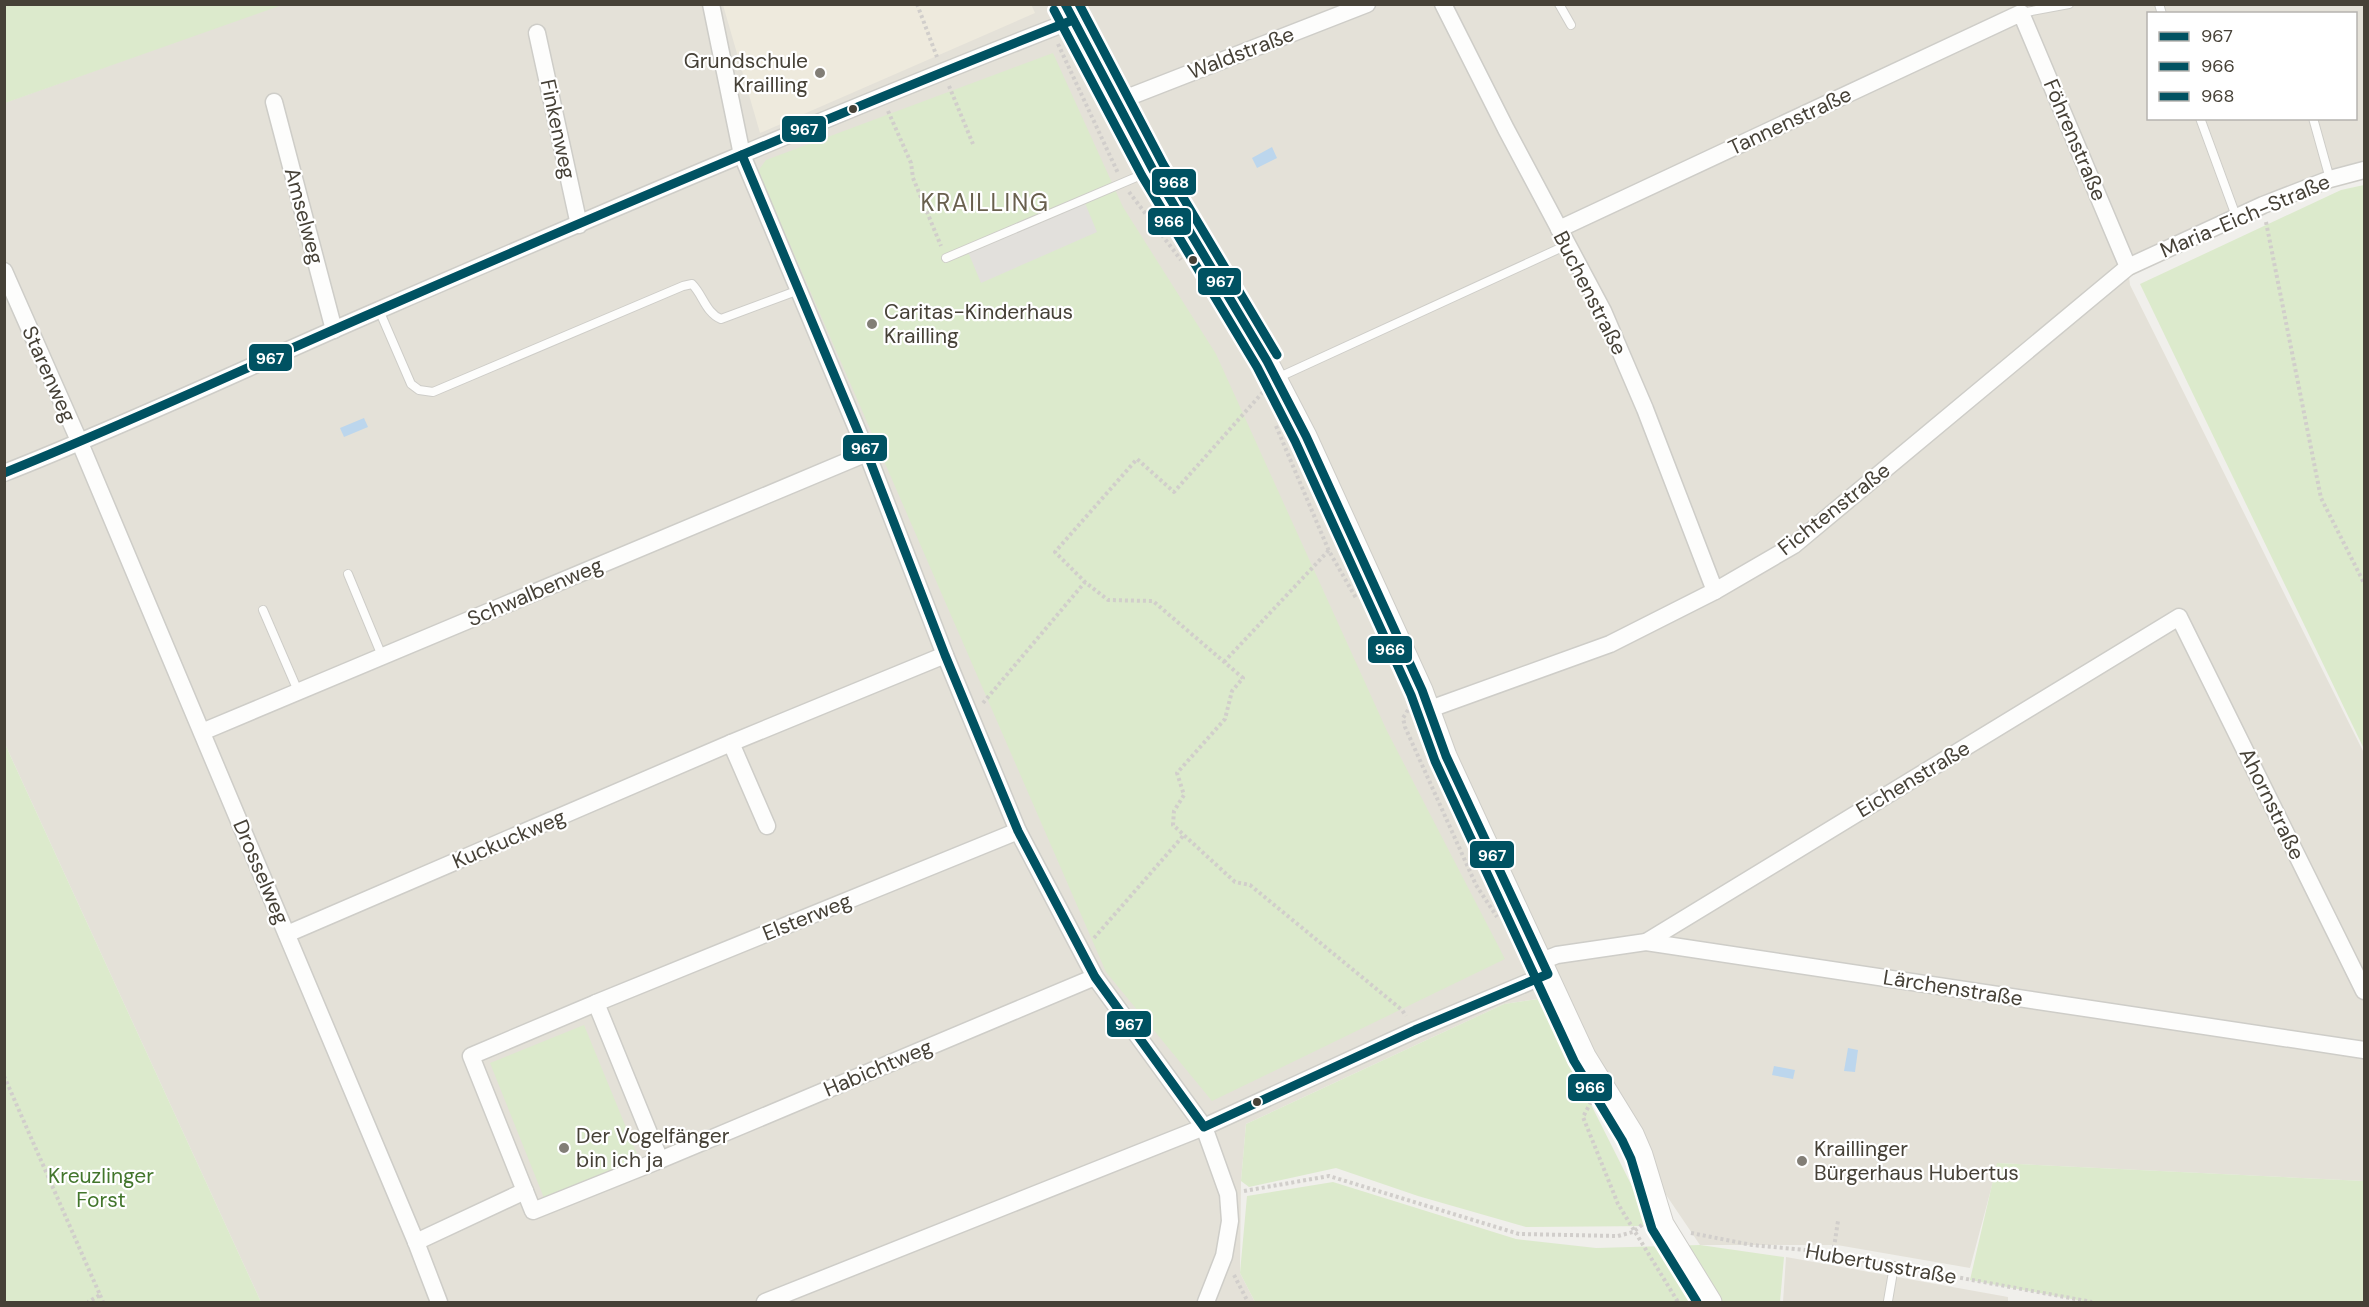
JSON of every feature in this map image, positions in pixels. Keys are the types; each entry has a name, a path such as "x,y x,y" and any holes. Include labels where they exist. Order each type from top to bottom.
{"street":[{"path":"711,4 742,155 867,453 945,655 1018,831 1095,977 1204,1127 1228,1194 1230,1221 1224,1256 1206,1302"},
{"name":"Waldstraße","path":"1116,102 1367,4"},
{"name":"Buchenstraße","path":"1443,4 1603,311 1636,387 1715,591"},
{"path":"4,473 80,443 379,310 942,71 1069,12 1153,170 1267,361 1265,385 1306,436 1421,705 1585,1056 1633,1134 1642,1155 1663,1224 1711,1302"},
{"name":"Tannenstraße","path":"1563,237 2021,13"},
{"name":"Föhrenstraße","path":"2021,13 2128,267"},
{"name":"Finkenweg","path":"537,33 579,225"},
{"name":"Amselweg","path":"274,102 334,330"},
{"name":"Maria-Eich-Straße","path":"2128,267 2236,216 2330,179 2364,170"},
{"name":"Fichtenstraße","path":"1421,705 1610,644 1715,591 1794,545 2128,267"},
{"name":"Starenweg","path":"4,272 80,443"},
{"name":"Drosselweg","path":"80,443 440,1302"},
{"name":"Schwalbenweg","path":"202,732 867,453"},
{"name":"Eichenstraße","path":"1646,942 2179,617"},
{"name":"Ahornstraße","path":"2179,617 2364,991"},
{"name":"Kuckuckweg","path":"287,934 731,743 945,655"},
{"path":"731,743 767,826"},
{"name":"Elsterweg","path":"525,1191 471,1056 1018,831"},
{"name":"Lärchenstraße","path":"765,1302 1204,1127 1415,1030 1545,967 1557,955 1646,942 2364,1050"},
{"name":"Habichtweg","path":"525,1191 533,1211 1095,977"},
{"path":"596,1003 660,1160"},
{"path":"416,1242 525,1191"}],"lane":[{"path":"1559,4 1571,25"},
{"path":"2021,13 2069,4"},
{"path":"2201,120 2236,216"},
{"path":"2314,120 2330,179"},
{"path":"946,258 1153,170"},
{"path":"1265,385 1563,237"},
{"path":"379,310 411,384 419,390 433,392 683,286 692,284 712,315 721,319 798,290"},
{"path":"348,574 382,656"},
{"path":"263,609 298,691"},
{"path":"1888,1301 1894,1266"}],"path":[{"path":"917,4 942,71"},
{"path":"1058,39 1122,183 1185,265"},
{"path":"882,96 911,163 913,178 946,258"},
{"path":"954,96 973,144"},
{"path":"2263,205 2321,498 2364,584"},
{"path":"1265,385 1267,403"},
{"path":"1265,385 1174,492 1137,459 1055,552 1085,582 1108,600 1154,601 1242,678 1232,691 1225,719 1177,773 1184,795 1174,812 1173,825 1235,882 1250,885 1402,1010 1415,1030"},
{"path":"1275,424 1329,551 1358,602"},
{"path":"1224,662 1329,551 1349,534"},
{"path":"971,717 1085,582"},
{"path":"1421,705 1403,718 1405,727 1476,885 1501,924"},
{"path":"1082,952 1183,836"},
{"path":"4,1076 103,1302"},
{"path":"1602,1083 1583,1117 1618,1204 1678,1302"},
{"path":"1228,1194 1329,1176 1519,1234 1618,1236 1634,1232"},
{"path":"1833,1254 1838,1221"},
{"name":"Hubertusstraße","path":"1671,1238 1695,1233 1752,1245 1833,1254 2092,1302"},
{"path":"88,1302 100,1295"}],"shaded area":[{"path":"282,4 2364,5 2364,178 2343,183 2128,267 2130,285 2364,753 2364,1181 1998,1163 1970,1268 1837,1245 1700,1245 1597,1093 1537,999 1504,1004 1246,1124 1241,1181 1240,1273 1255,1302 261,1302 5,744 4,103"},
{"name":"Grundschule Krailling","path":"1031,4 1035,13 760,133 723,5"},
{"path":"1082,196 1097,232 981,283 966,247"},
{"path":"1786,1257 2008,1297 2008,1302 1783,1302"}],"green space":[{"path":"5,4 282,4 282,5 5,103"},
{"path":"1053,53 1123,207 1216,354 1387,731 1505,959 1212,1101 1106,972 758,171 766,160"},
{"path":"2364,185 2364,749 2140,284 2341,190"},
{"name":"Kreuzlinger Forst","path":"5,744 261,1302 5,1302"},
{"path":"1538,999 1652,1226 1526,1227 1418,1196 1336,1168 1249,1187 1241,1181 1246,1124 1504,1004"},
{"path":"584,1025 639,1159 544,1198 490,1063"},
{"path":"1997,1163 2364,1181 2364,1302 2088,1302 1970,1280"},
{"path":"1333,1182 1516,1239 1596,1248 1700,1245 1784,1257 1780,1302 1255,1302 1240,1273 1247,1196"}],"water":[{"path":"1272,147 1277,158 1257,168 1252,158"},
{"path":"364,418 368,427 344,437 340,428"},
{"path":"1848,1048 1858,1050 1855,1072 1844,1071"},
{"path":"1774,1066 1795,1070 1793,1079 1772,1075"}],"transit line":[{"name":"967","path":"742,155 867,453 945,655 1018,831 1095,977 1204,1127 1415,1030 1548,974 1446,756 1422,690 1306,436 1267,361 1153,170 1065,4"},
{"name":"968","path":"1079,4 1163,164 1277,355"},
{"name":"966","path":"1054,10 1142,176 1257,367 1295,441 1411,695 1435,761 1574,1061 1631,1159 1652,1229 1697,1302"},
{"name":"967","path":"4,473 99,434 638,199 1073,20"}],"place":[{"name":"Grundschule Krailling","path":"820,73"},
{"name":"Caritas-Kinderhaus Krailling","path":"872,324"},
{"name":"Der Vogelfänger bin ich ja","path":"564,1148"},
{"name":"Kraillinger Bürgerhaus Hubertus","path":"1802,1161"}],"district":[{"name":"KRAILLING","path":"985,202"}]}
